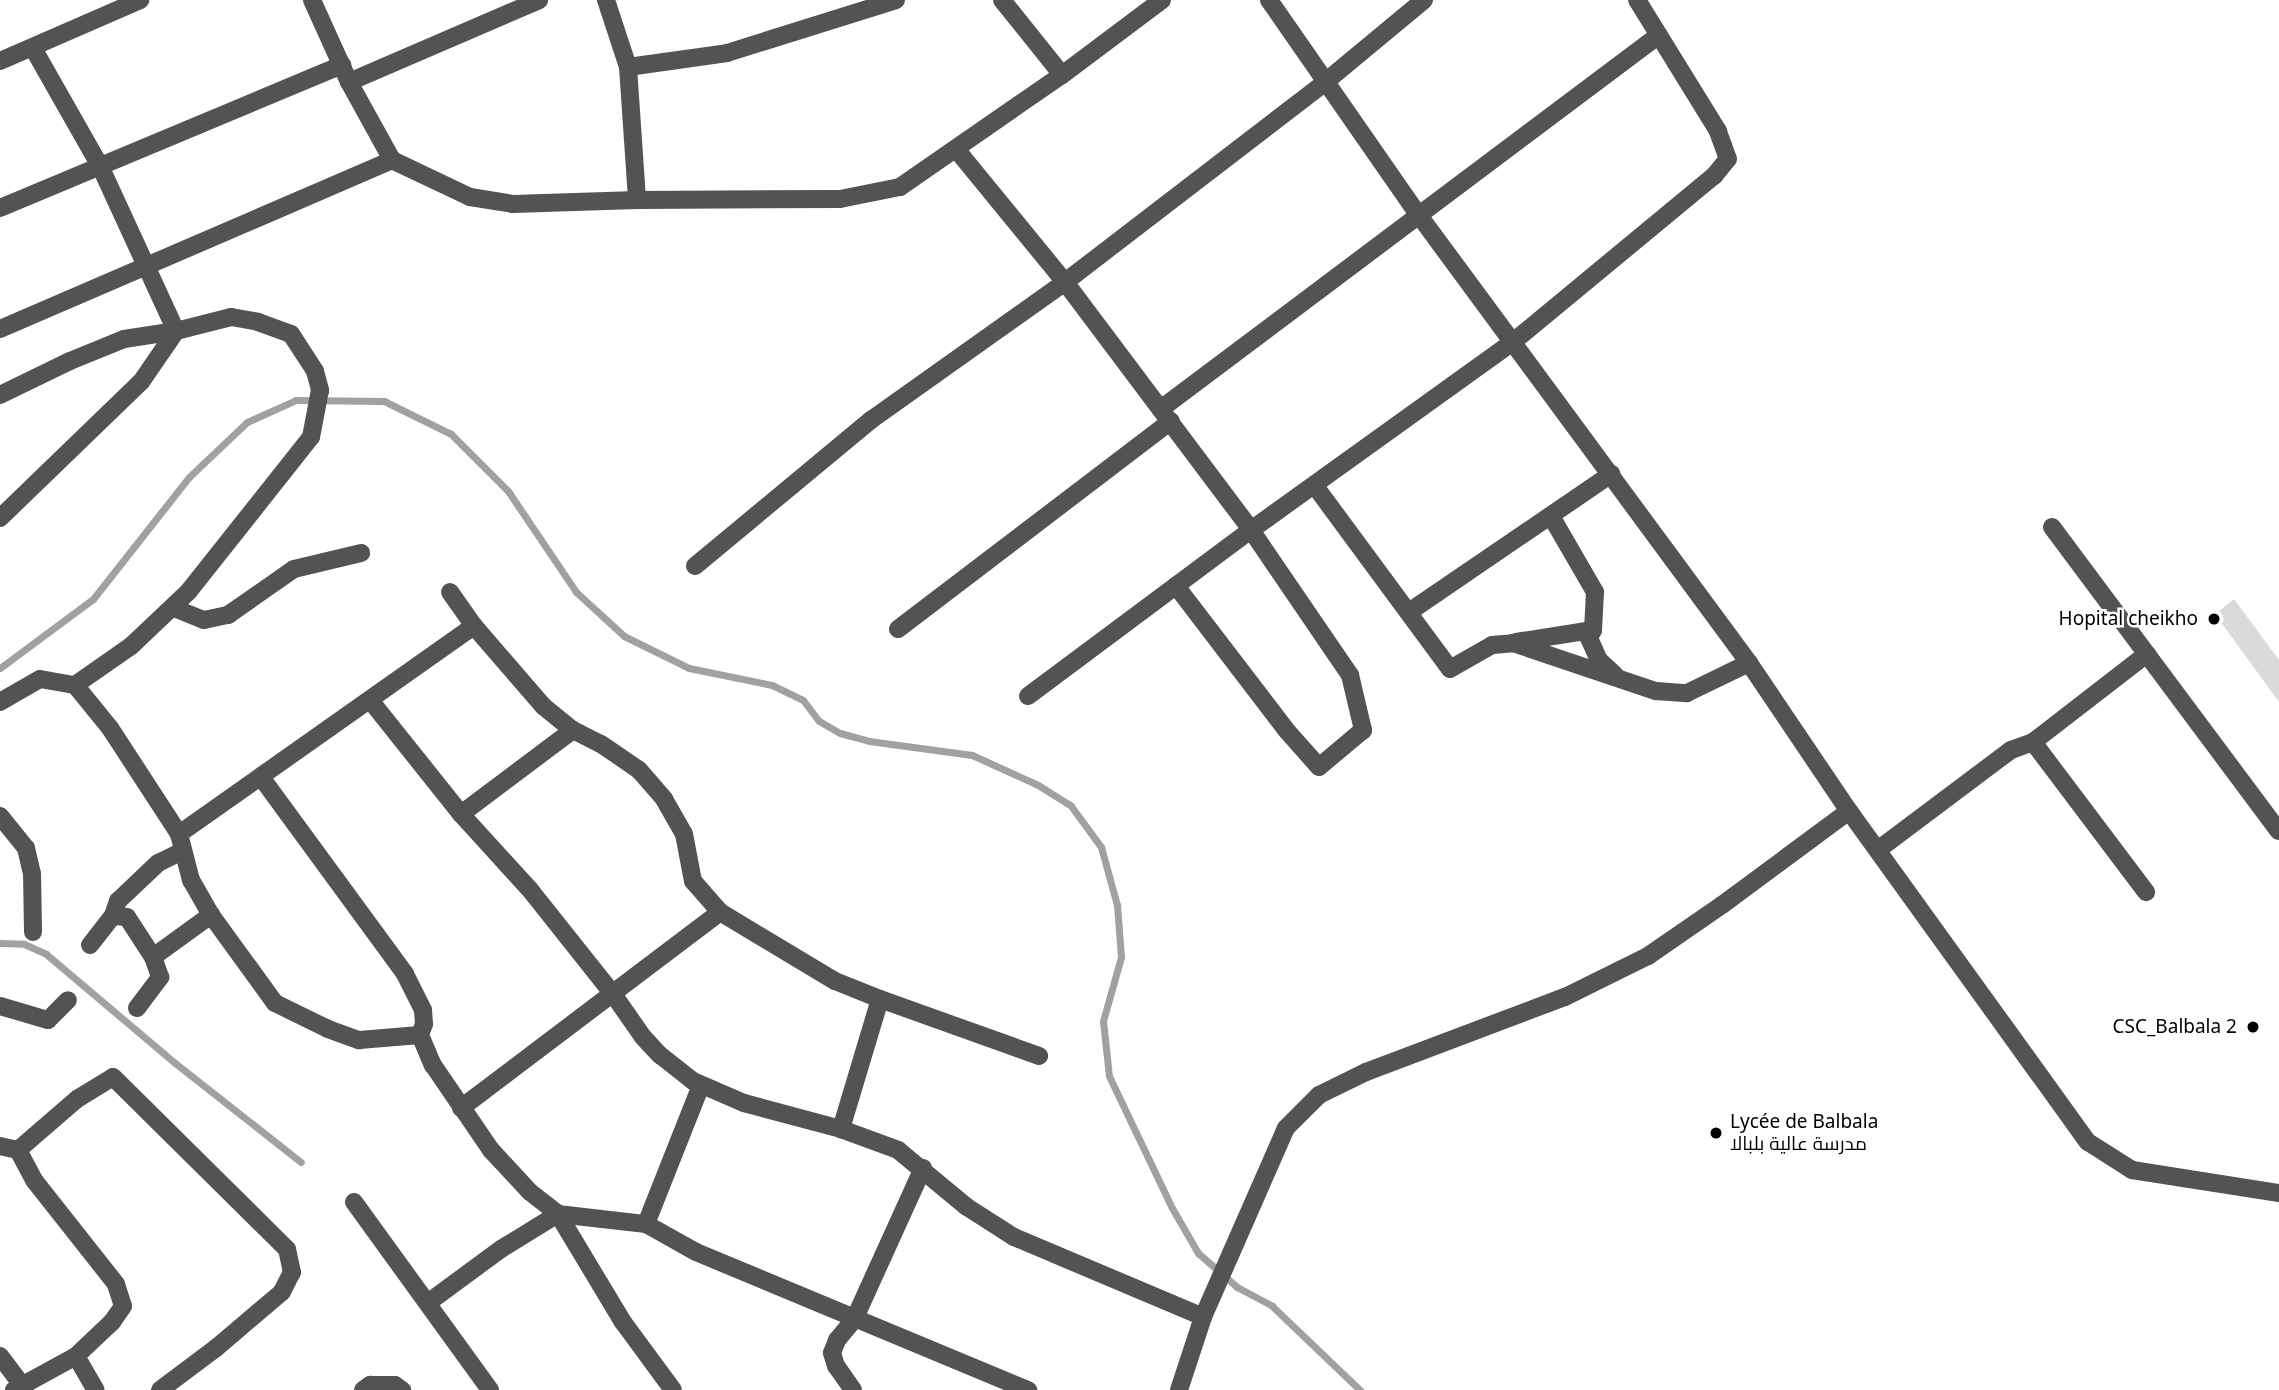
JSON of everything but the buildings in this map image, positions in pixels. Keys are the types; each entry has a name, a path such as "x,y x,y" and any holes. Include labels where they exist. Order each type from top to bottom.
{"street":[{"path":"0,61 140,0"},
{"path":"312,0 349,82 392,160 470,197 513,204 637,200 840,199 900,187 1062,75 1162,0"},
{"path":"349,82 539,0"},
{"path":"606,0 628,67 637,200"},
{"path":"628,67 685,62 727,53 896,0"},
{"path":"1002,0 1062,75"},
{"path":"1269,0 1324,83 1749,663 1849,811 2088,1142 2132,1170 2279,1193"},
{"path":"695,566 871,421 1065,282 1324,83 1423,0"},
{"path":"1028,696 1251,530 1513,342 1714,176 1728,159 1718,131 1637,0"},
{"path":"898,629 1418,214 1659,35"},
{"path":"33,48 100,166 176,331"},
{"path":"0,208 342,65"},
{"path":"956,149 1065,282 1167,414 1251,530 1350,675 1363,730 1319,767 1287,731 1176,586"},
{"path":"0,329 392,160"},
{"path":"0,395 70,361 124,339 176,331 231,317 258,322 291,334 315,371 320,390 311,437 174,607 131,646 75,685"},
{"path":"0,518 141,382 176,331"},
{"path":"1409,612 1611,474"},
{"path":"1315,486 1450,669 1492,645 1593,630"},
{"path":"1551,516 1595,592 1593,630 1589,638 1599,660 1617,677"},
{"path":"2052,527 2279,831"},
{"path":"174,607 204,620 228,615 295,569 360,553"},
{"path":"450,592 474,626 543,706 572,730 601,744 639,770 664,799 684,834 688,866 694,881 720,912 835,981 1039,1056"},
{"path":"90,945 113,916 118,901 181,842 261,777 474,626"},
{"path":"1513,643 1656,691 1687,693 1749,663"},
{"path":"1879,849 2011,750 2033,741 2147,654"},
{"path":"0,702 40,679 75,685 110,728 181,842 191,880 211,915 275,1003 328,1029 359,1040 420,1035"},
{"path":"370,700 461,814 531,891 660,1055 701,1085 744,1103 841,1129 898,1150 967,1207 1014,1237 1203,1317"},
{"path":"461,814 572,730"},
{"path":"2033,741 2146,892"},
{"path":"261,777 405,974 423,1010 424,1024 420,1035 433,1065 461,1108 511,1175 558,1214 623,1322 673,1390"},
{"path":"1179,1390 1203,1317 1286,1128 1319,1095 1366,1072 1565,997 1648,956 1849,811"},
{"path":"0,816 26,848 33,891 33,932"},
{"path":"461,1108 720,912"},
{"path":"153,957 211,915"},
{"path":"113,916 128,917 153,957 160,977 137,1008"},
{"path":"841,1129 880,999"},
{"path":"0,1006 48,1020 68,1000"},
{"path":"0,1356 18,1387 76,1356 112,1322 123,1306 116,1284 9,1148 77,1099 113,1077 287,1249 292,1272 282,1292 216,1348 160,1390"},
{"path":"646,1224 701,1085"},
{"path":"853,1390 836,1366 832,1353 837,1340 854,1320 923,1168"},
{"path":"354,1202 429,1302 490,1390"},
{"path":"429,1302 501,1249 558,1214 646,1224 696,1252 854,1320 1028,1390"},
{"path":"76,1356 96,1390"},
{"path":"362,1390 370,1384 395,1385 402,1390"}],"shaded area":[{"path":"2234,599 2279,660 2279,702 2215,614"}],"waterway":[{"path":"0,668 93,599 189,477 247,422 296,400 384,401 451,434 508,491 576,592 624,636 689,668 772,685 803,700 819,721 840,733 869,741 972,755 1038,785 1071,806 1101,847 1117,905 1121,957 1103,1021 1109,1076 1172,1208 1198,1253 1237,1287 1272,1306 1360,1390"},
{"path":"0,943 24,944 46,954 175,1063 301,1162"}],"place":[{"name":"Hopital cheikho","path":"2214,619"},
{"name":"CSC_Balbala 2","path":"2253,1027"},
{"name":"Lycée de Balbala مدرسة عالية بلبالا","path":"1716,1133"}]}
